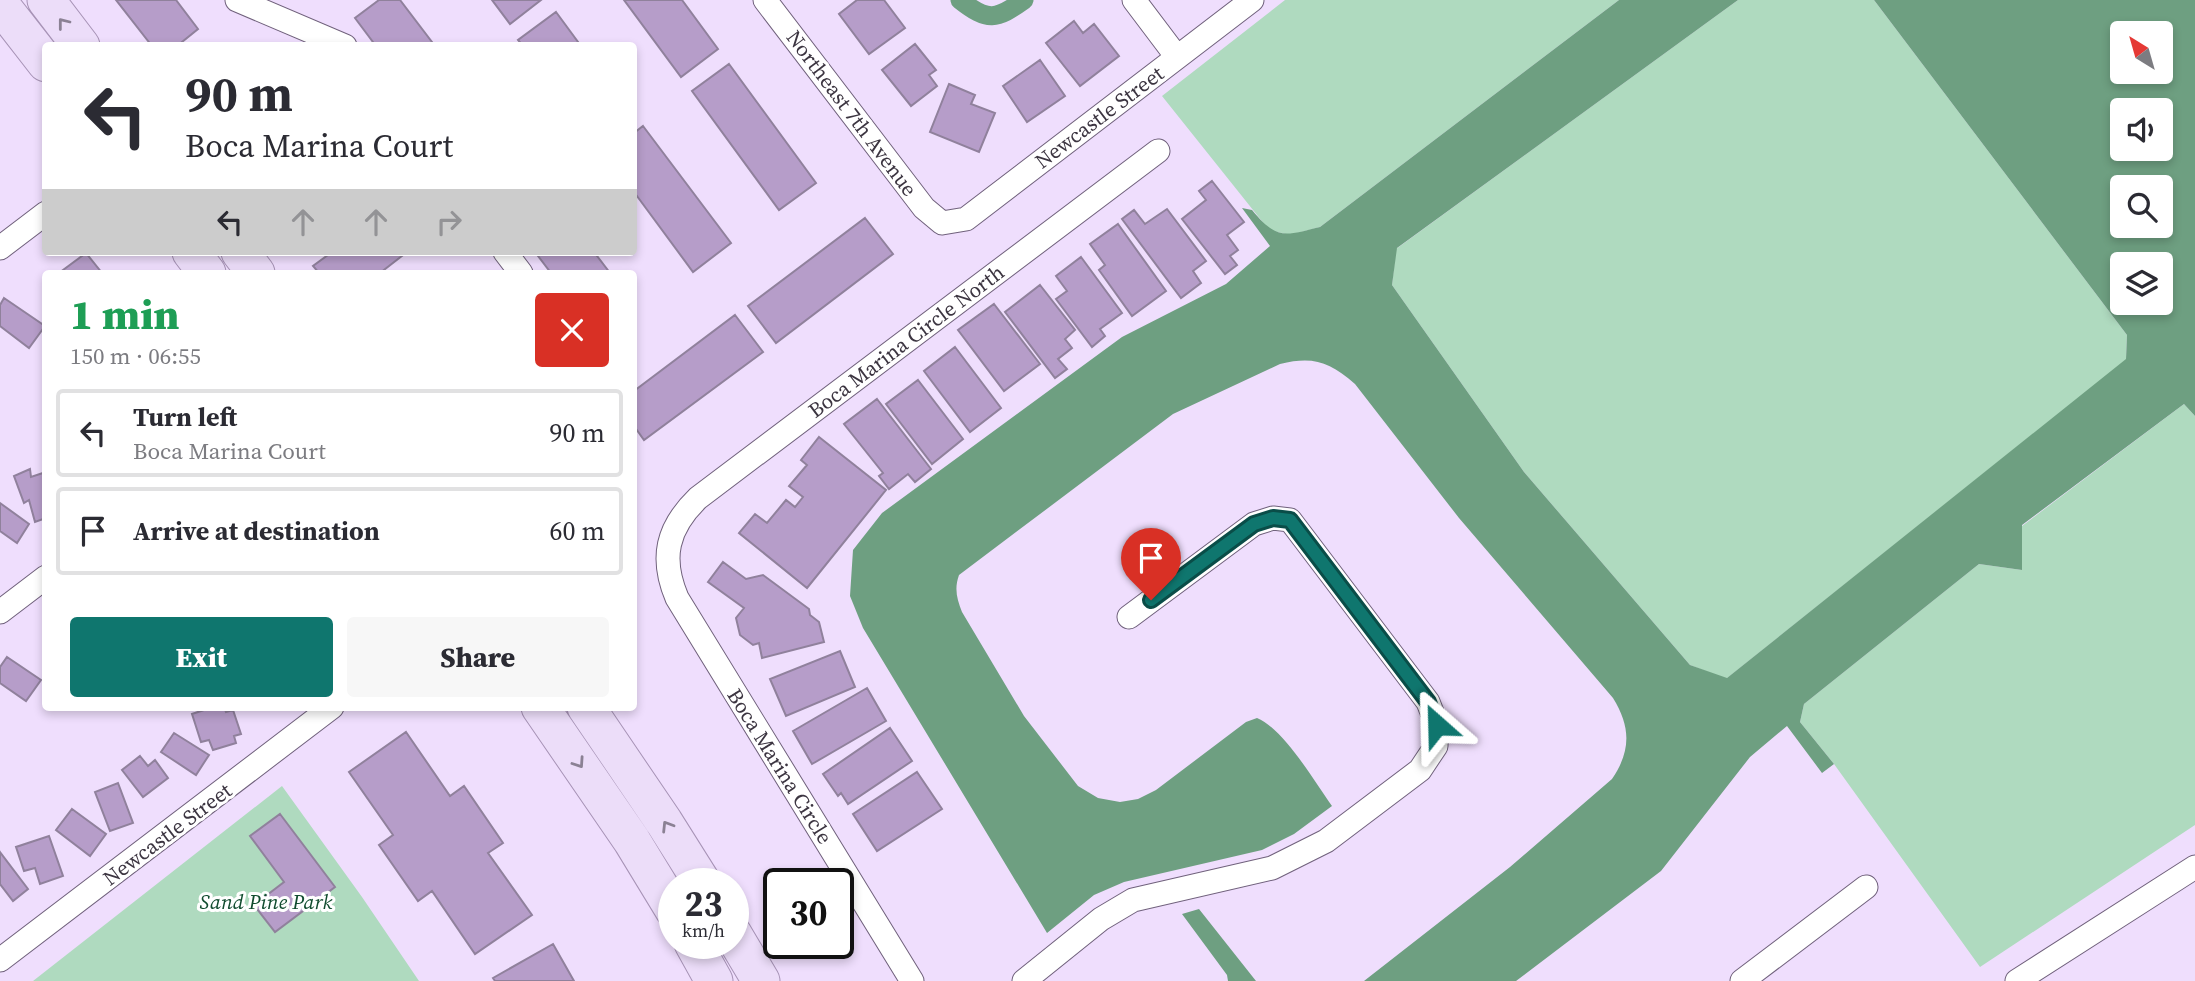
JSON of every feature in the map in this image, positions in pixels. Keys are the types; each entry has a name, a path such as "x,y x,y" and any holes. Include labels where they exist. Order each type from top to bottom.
{"main road":[{"path":"46,0 78,42"},
{"path":"0,4 42,58"},
{"path":"194,256 205,270"},
{"path":"243,256 254,270"},
{"path":"543,711 658,884"},
{"path":"589,711 693,868"},
{"path":"701,959 714,981"},
{"path":"748,959 761,981"}],"street":[{"path":"237,0 336,42"},
{"name":"Northeast 7th Avenue","path":"765,0 924,208 942,223"},
{"path":"1134,0 1177,57"},
{"name":"Newcastle Street","path":"942,223 966,219 1252,0"},
{"name":"Boca Marina Circle North","path":"669,544 675,526 685,510 698,498 1158,151"},
{"path":"0,248 42,216"},
{"path":"508,256 519,270"},
{"path":"1024,981 1101,919 1133,901 1272,868 1326,841 1420,770 1436,746 1437,725 1428,702 1290,520 1273,518 1254,524 1129,617"},
{"name":"Boca Marina Circle","path":"669,544 667,562 670,581 677,598 912,981"},
{"path":"0,612 42,579"},
{"name":"Newcastle Street","path":"4,949 327,711"},
{"path":"2017,981 2042,974 2195,867"},
{"path":"1742,981 1866,887"}],"green space":[{"path":"1285,0 1619,0 1320,227 1290,235 1269,230 1162,96"},
{"path":"1738,0 1874,0 2127,335 2126,360 1726,679 1690,665 1524,472 1392,285 1396,249"},
{"path":"2184,404 2195,416 2195,825 1980,967 1834,764 1800,722 1804,704 1979,564 2022,570 2022,526"},
{"name":"Sand Pine Park","path":"282,786 419,981 33,981"}],"shaded area":[{"path":"1619,0 1738,0 1397,248 1392,285 1524,472 1690,665 1727,678 2126,359 2127,335 2112,315 2173,315 2173,252 2110,252 2110,312 1874,0 2195,0 2195,416 2184,404 2022,525 2022,570 1979,564 1804,704 1800,722 1834,764 1822,773 1787,726 1750,757 1661,871 1516,981 1364,981 1510,867 1612,779 1623,759 1626,729 1613,698 1459,518 1355,384 1337,370 1312,361 1280,364 1173,414 959,575 957,585 962,612 1024,716 1078,786 1098,798 1120,802 1138,799 1156,790 1246,722 1257,718 1278,733 1332,806 1294,834 1262,850 1124,882 1094,895 1047,933 863,628 850,596 853,550 882,513 1122,337 1226,284 1270,246 1242,208 1252,210 1275,231 1298,232 1320,227"},
{"path":"1199,909 1256,981 1228,981 1227,975 1182,914"}],"building":[{"path":"116,0 176,0 198,29 182,42 149,42"},
{"path":"379,0 400,0 432,42 373,42 355,18"},
{"path":"492,0 541,0 510,24"},
{"path":"624,0 682,0 718,49 681,77"},
{"path":"857,0 884,0 905,28 869,54 839,14"},
{"path":"556,12 578,42 520,42 518,40"},
{"path":"1074,21 1083,33 1094,24 1119,56 1080,86 1046,43"},
{"path":"915,44 936,70 929,75 937,86 911,106 882,70"},
{"path":"1040,60 1065,96 1027,122 1003,86"},
{"path":"729,64 816,183 779,210 692,91"},
{"path":"949,84 975,95 971,104 995,113 979,152 930,132"},
{"path":"643,126 731,243 693,272 637,196 637,131"},
{"path":"1212,181 1244,222 1227,235 1238,250 1230,256 1237,265 1225,274 1182,219 1206,200 1199,191"},
{"path":"1167,209 1206,261 1193,271 1201,283 1181,298 1122,219 1134,210 1145,224"},
{"path":"865,218 893,254 776,343 748,306"},
{"path":"1118,224 1166,291 1132,316 1099,270 1105,265 1090,244"},
{"path":"82,256 88,256 100,270 63,270"},
{"path":"327,256 402,256 384,270 316,270 313,266"},
{"path":"538,256 597,256 608,270 549,270"},
{"path":"1081,257 1122,313 1100,329 1105,336 1092,347 1056,299 1067,291 1056,276"},
{"path":"1040,285 1075,330 1065,339 1072,348 1058,359 1067,369 1055,378 1005,312"},
{"path":"4,298 42,324 42,330 29,348 0,326 0,305"},
{"path":"994,304 1040,364 1004,391 958,330"},
{"path":"735,315 763,352 644,440 637,430 637,389"},
{"path":"955,347 1001,408 970,432 924,371"},
{"path":"918,380 963,439 932,464 886,404"},
{"path":"877,399 931,469 915,482 908,474 889,489 879,476 883,473 844,424"},
{"path":"819,437 886,490 807,588 739,533 755,514 767,523 786,500 795,507 803,497 789,486 807,465 801,460"},
{"path":"30,469 31,477 42,473 42,519 35,522 29,500 24,503 14,476"},
{"path":"0,503 29,524 17,543 0,531"},
{"path":"723,562 746,579 763,575 809,609 810,615 819,622 824,642 762,658 759,643 753,645 740,635 736,618 744,608 708,582"},
{"path":"840,651 855,687 786,716 770,679"},
{"path":"7,657 41,680 26,701 0,683 0,667"},
{"path":"867,688 886,721 812,764 793,731"},
{"path":"201,711 233,711 241,734 234,736 236,743 213,750 209,740 201,742 192,714"},
{"path":"890,728 912,761 848,804 841,793 838,796 823,774"},
{"path":"406,732 450,796 464,786 503,843 488,853 532,915 475,954 432,891 418,901 379,845 393,835 349,772"},
{"path":"174,733 209,755 196,775 161,752"},
{"path":"140,756 148,766 155,760 168,778 143,797 122,770"},
{"path":"917,772 942,809 877,851 853,814"},
{"path":"118,783 133,823 110,831 95,792"},
{"path":"72,809 106,834 90,856 56,830"},
{"path":"280,814 335,887 275,932 254,905 284,882 250,836"},
{"path":"49,836 63,876 40,884 35,868 24,871 16,847"},
{"path":"0,852 28,889 13,901 0,884"},
{"path":"553,944 574,981 495,981 493,978"}],"waterway":[{"path":"960,0 978,12 992,16 1006,12 1024,0"}],"route":[{"path":"1151,600 1254,524 1273,518 1290,520 1428,702 1437,725"}]}
